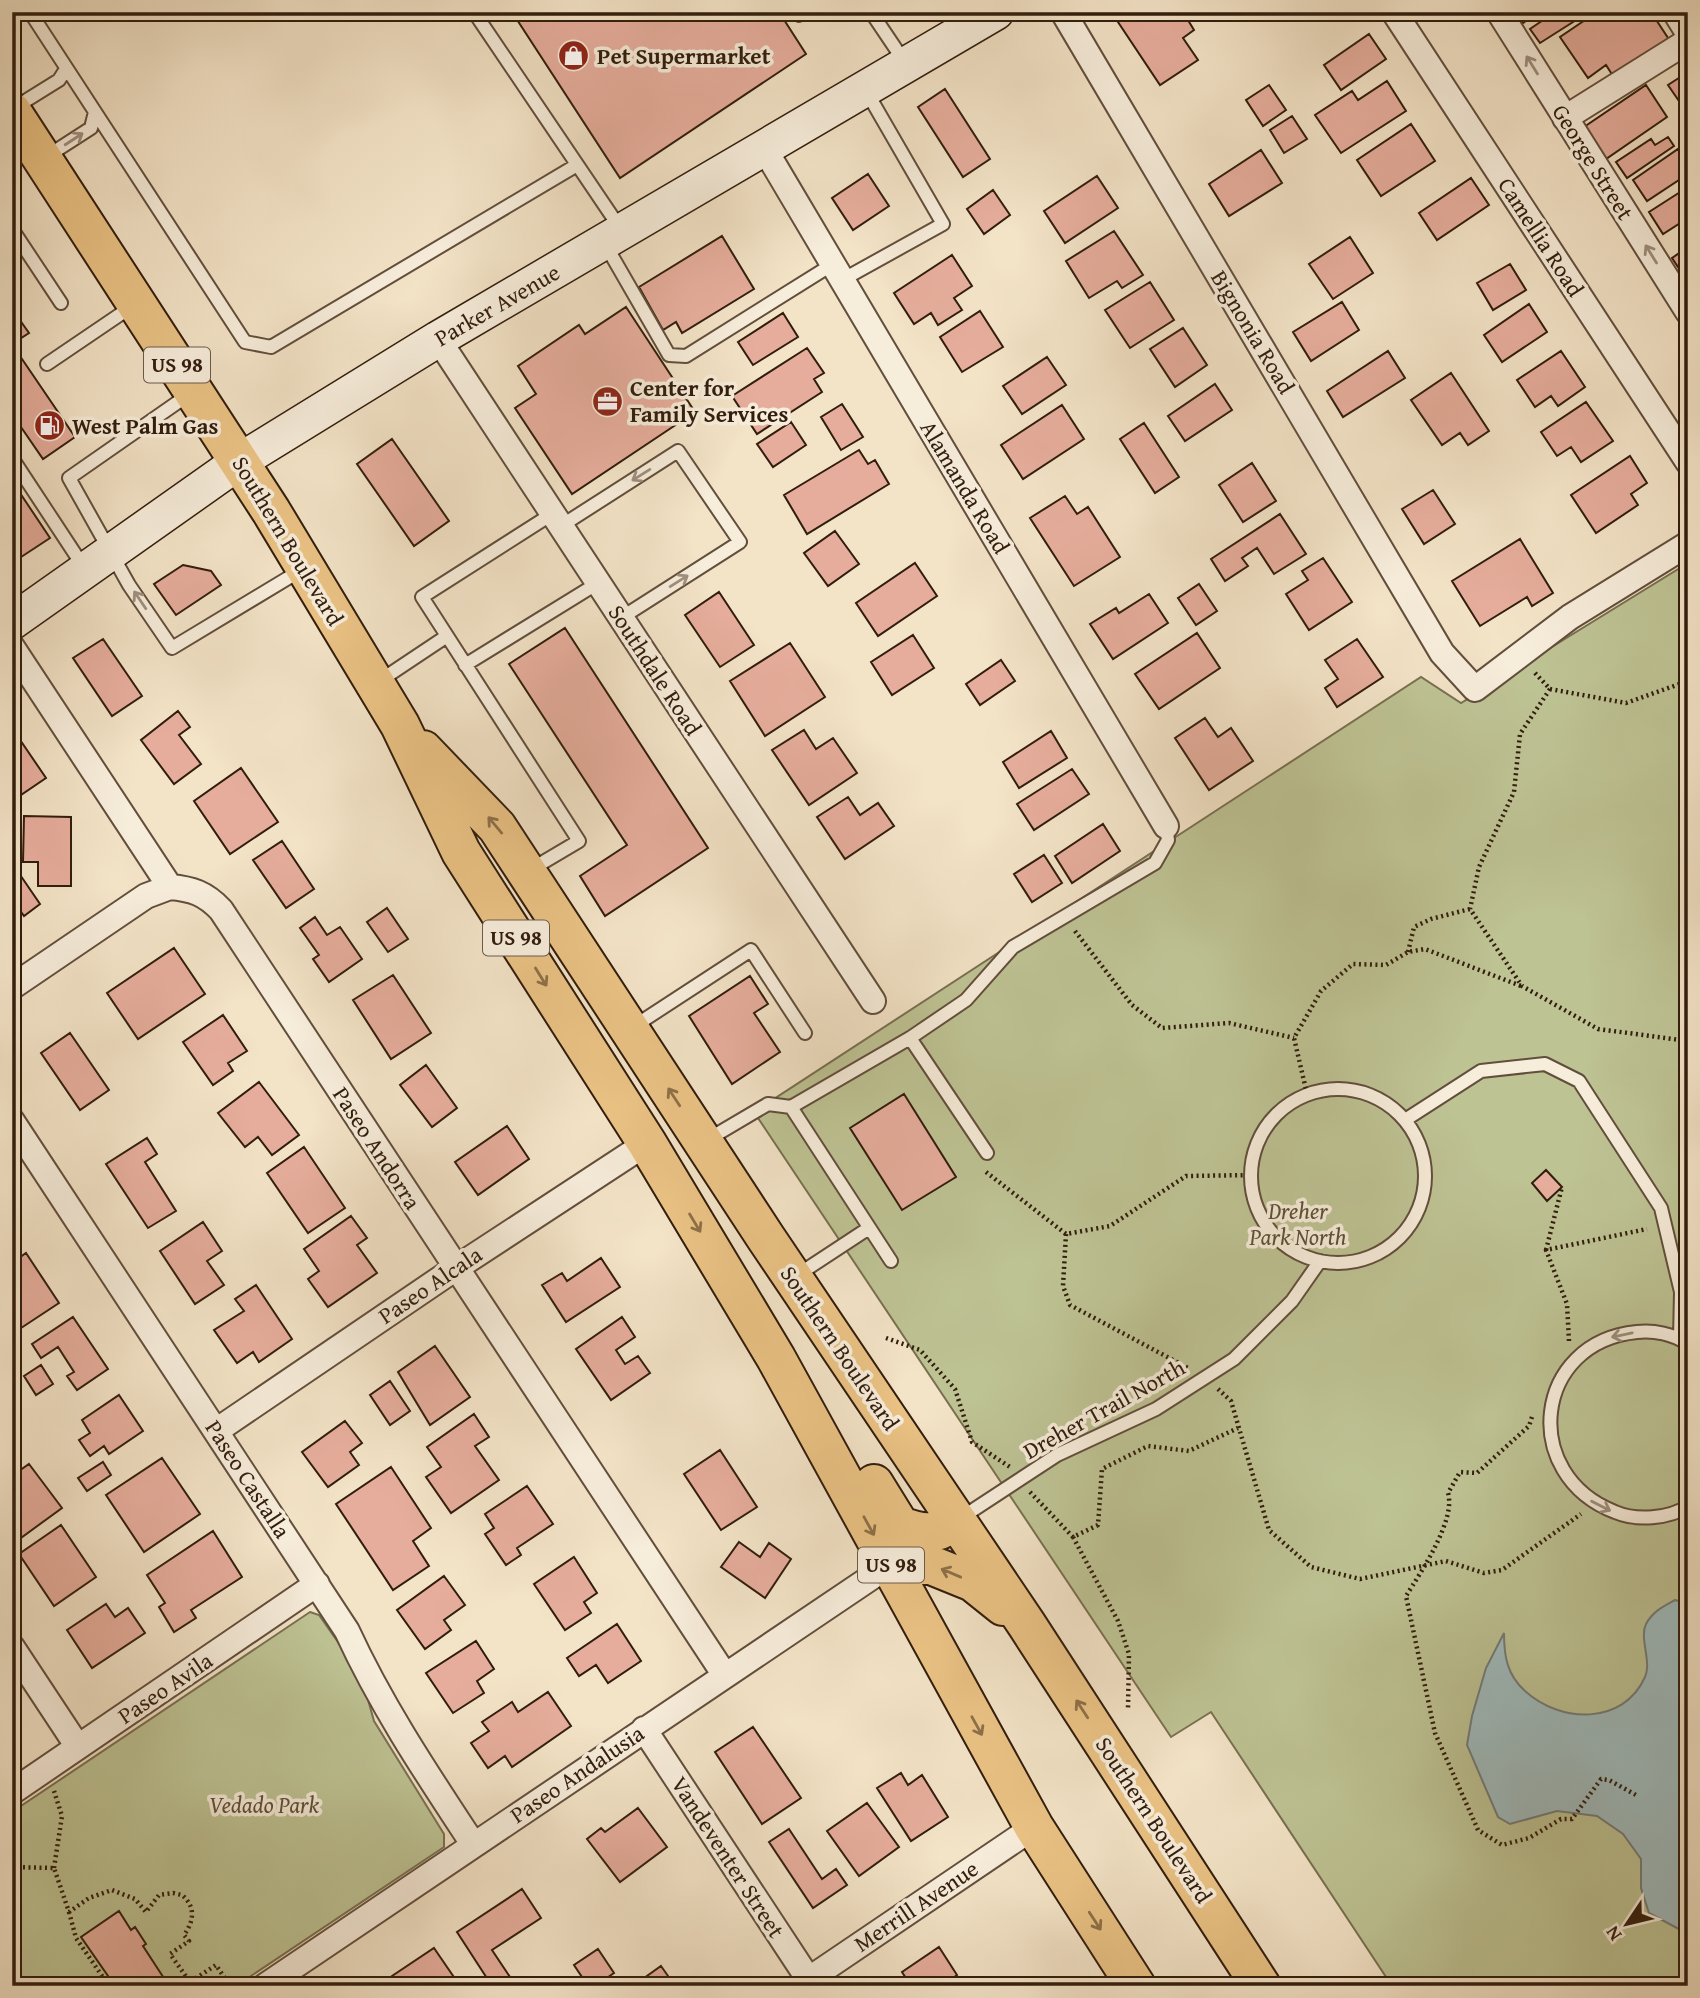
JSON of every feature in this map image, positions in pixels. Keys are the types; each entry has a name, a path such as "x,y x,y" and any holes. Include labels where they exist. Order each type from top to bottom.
{"main road":[{"name":"Southern Boulevard","path":"13,116 240,461 400,726 461,852 647,1143 821,1437 1034,1826 1136,1986"},
{"name":"Southern Boulevard","path":"400,726 497,827 766,1238 955,1522 1027,1625 1261,1986"},
{"path":"647,1143 700,1181 766,1238"},
{"path":"821,1437 859,1459 900,1526 925,1535 942,1530 955,1522"},
{"path":"891,1564 931,1565 972,1582 1027,1625"}],"street":[{"name":"Parker Avenue","path":"12,622 240,461 438,339 907,65 951,23 996,12"},
{"name":"Bignonia Road","path":"1063,12 1442,653 1475,689 1517,656"},
{"name":"Camellia Road","path":"1394,12 1688,462"},
{"name":"George Street","path":"1499,12 1688,312"},
{"path":"1675,12 1688,33"},
{"path":"1565,118 1688,41"},
{"name":"Alamanda Road","path":"764,148 1166,826"},
{"name":"Southdale Road","path":"438,339 873,1001"},
{"path":"1517,656 1570,617 1688,544"},
{"path":"12,648 170,887 146,896 12,987"},
{"name":"Paseo Andorra","path":"170,887 193,889 209,898 221,910 724,1674"},
{"name":"Paseo Castalla","path":"12,1121 347,1630 373,1688 473,1844"},
{"name":"Paseo Alcala","path":"216,1431 456,1268 647,1143"},
{"name":"Paseo Andalusia","path":"265,1986 724,1674 891,1564"},
{"name":"Paseo Avila","path":"12,1792 317,1584"},
{"path":"12,1647 78,1747"},
{"name":"Vandeventer Street","path":"644,1729 807,1984"},
{"name":"Merrill Avenue","path":"807,1984 1034,1826"}],"lane":[{"path":"30,12 245,342 271,347 577,164"},
{"path":"474,12 577,164 669,355 686,356 837,272 943,223 865,89"},
{"path":"871,12 907,65"},
{"path":"13,116 59,80 66,69"},
{"path":"43,159 91,128 95,112"},
{"path":"12,229 61,303"},
{"path":"47,364 137,303"},
{"path":"98,561 69,478 194,391"},
{"path":"527,872 579,841 422,597 678,451 740,542 621,618"},
{"path":"12,458 172,648 305,568"},
{"path":"466,665 598,583"},
{"path":"375,685 447,636"},
{"path":"704,1142 768,1104 791,1107 910,1038 966,1000 1013,947 1155,863 1168,840 1166,826"},
{"path":"630,1029 751,950 805,1033"},
{"path":"910,1038 987,1153"},
{"path":"1405,1120 1481,1071 1545,1064 1579,1081 1661,1208 1681,1292 1684,1341 1650,1331 1619,1334 1590,1346 1568,1368 1554,1396 1550,1427 1556,1457 1572,1485 1596,1505 1623,1516 1654,1517 1688,1506"},
{"path":"1334,1088 1360,1091 1384,1102 1405,1120 1419,1143 1425,1169 1423,1196 1413,1221 1395,1242 1373,1256 1347,1263 1320,1261 1292,1250 1270,1230 1256,1205 1251,1175 1255,1149 1266,1126 1284,1107 1307,1094 1334,1088"},
{"path":"791,1107 891,1261"},
{"path":"793,1278 869,1228"},
{"name":"Dreher Trail North","path":"955,1522 1057,1455 1156,1409 1234,1359 1292,1301 1320,1261"}],"path":[{"path":"1517,656 1550,689 1626,703 1688,681"},
{"path":"1522,986 1471,909 1479,867 1514,792 1520,734 1550,689"},
{"path":"1408,952 1414,927 1431,919 1471,909"},
{"path":"1064,917 1132,1005 1162,1028 1229,1023 1294,1038"},
{"path":"1307,1094 1294,1038 1321,991 1353,964 1386,965 1408,952 1425,949 1522,986 1598,1029 1688,1041"},
{"path":"987,1153 982,1169 1066,1234 1110,1226 1186,1176 1251,1175"},
{"path":"1562,1187 1546,1250 1567,1304 1569,1341 1562,1351"},
{"path":"1546,1250 1665,1226"},
{"path":"1066,1234 1063,1286 1070,1305 1205,1378 1231,1401 1269,1530 1311,1567 1360,1579 1446,1560 1484,1573 1502,1570 1596,1505"},
{"path":"1533,1415 1529,1426 1477,1473 1460,1472 1448,1493 1451,1505 1427,1563 1406,1596 1435,1733 1478,1830 1502,1845 1529,1838 1561,1819 1572,1819 1601,1779 1609,1780 1636,1795"},
{"path":"1073,1537 1122,1632 1129,1654 1128,1707"},
{"path":"53,1789 62,1816 54,1868 69,1912 71,1928 109,1986"},
{"path":"12,1867 54,1868"},
{"path":"69,1912 99,1893 113,1890 135,1899 145,1912 159,1895 182,1895 192,1912 192,1923 184,1935 189,1941 170,1954 191,1984 216,1965 226,1980 217,1986"}],"green space":[{"name":"Dreher Park North","path":"1688,563 1688,1986 1392,1986 1211,1712 1171,1737 754,1112 1421,677 1461,703"},
{"name":"Vedado Park","path":"310,1612 319,1615 347,1655 367,1696 374,1721 444,1834 444,1847 236,1986 12,1986 12,1812"}],"water":[{"path":"1675,1600 1688,1604 1688,1934 1649,1913 1641,1888 1641,1859 1623,1834 1597,1816 1557,1811 1510,1824 1498,1817 1467,1745 1486,1668 1504,1633 1508,1665 1514,1678 1539,1702 1573,1714 1607,1711 1622,1704 1635,1693 1645,1677 1646,1624 1655,1612"}],"building":[{"path":"512,12 779,12 806,54 620,178"},
{"path":"1133,12 1183,12 1194,30 1183,38 1198,60 1160,85 1118,22"},
{"path":"1516,12 1539,12 1523,23"},
{"path":"1555,12 1566,12 1573,22 1540,43 1530,29"},
{"path":"1597,12 1651,12 1670,41 1613,76 1606,65 1588,78 1560,37"},
{"path":"1369,34 1386,59 1341,90 1324,65"},
{"path":"1688,72 1688,100 1681,104 1668,85"},
{"path":"1387,81 1406,111 1341,153 1315,115 1352,91 1358,100"},
{"path":"1269,85 1286,110 1263,126 1246,100"},
{"path":"1646,85 1667,117 1606,159 1584,127"},
{"path":"945,89 990,159 963,177 918,107"},
{"path":"1292,116 1307,139 1284,153 1270,130"},
{"path":"1411,124 1435,161 1381,196 1357,160"},
{"path":"1668,137 1674,146 1627,178 1616,162 1651,139 1655,145"},
{"path":"1678,149 1688,165 1688,174 1647,201 1633,180"},
{"path":"1261,150 1282,183 1229,216 1209,184"},
{"path":"868,174 889,206 853,230 832,198"},
{"path":"1097,176 1118,208 1065,243 1044,211"},
{"path":"1471,178 1489,205 1437,240 1419,213"},
{"path":"1688,187 1688,218 1663,234 1649,212"},
{"path":"993,190 1010,215 984,234 967,209"},
{"path":"1114,231 1143,275 1122,288 1117,281 1089,298 1066,261"},
{"path":"722,236 754,289 682,333 676,322 663,330 639,287"},
{"path":"1350,237 1373,273 1333,299 1309,264"},
{"path":"1688,247 1688,282 1672,258"},
{"path":"952,255 972,286 954,298 962,310 938,325 931,313 914,324 894,293"},
{"path":"1510,264 1526,290 1493,310 1477,283"},
{"path":"1150,282 1174,320 1130,348 1105,310"},
{"path":"1342,302 1359,330 1311,361 1293,332"},
{"path":"1529,304 1547,332 1502,362 1484,335"},
{"name":"Center for Family Services","path":"626,307 695,412 572,494 515,408 536,394 518,366 579,325 585,334"},
{"path":"12,309 29,333 12,344"},
{"path":"980,311 1003,347 962,372 940,337"},
{"path":"783,313 798,337 753,365 738,342"},
{"path":"1183,328 1207,365 1175,387 1150,349"},
{"path":"807,348 824,373 814,379 822,392 757,434 732,396"},
{"path":"1388,351 1405,378 1343,417 1327,391"},
{"path":"1561,351 1585,387 1558,406 1551,396 1535,407 1517,380"},
{"path":"1047,357 1066,385 1022,414 1003,386"},
{"path":"22,359 75,437 43,459 12,414 12,366"},
{"path":"1451,373 1489,431 1468,445 1460,433 1442,445 1411,400"},
{"path":"1215,384 1232,410 1185,441 1168,416"},
{"path":"1586,402 1613,441 1581,462 1571,447 1557,456 1541,432"},
{"path":"842,404 863,437 841,450 821,417"},
{"path":"1062,405 1084,439 1023,479 1001,445"},
{"path":"791,422 806,445 773,467 757,444"},
{"path":"1144,423 1179,477 1155,493 1120,439"},
{"path":"392,439 449,521 414,546 357,464"},
{"path":"859,450 868,464 875,460 889,484 807,534 784,495"},
{"path":"1630,456 1647,483 1631,494 1638,505 1596,533 1571,495"},
{"path":"1252,463 1276,501 1243,522 1219,485"},
{"path":"12,481 50,538 12,563"},
{"path":"1433,490 1455,524 1424,544 1402,509"},
{"path":"1065,496 1077,514 1088,507 1120,557 1074,586 1030,518"},
{"path":"1280,514 1306,554 1274,574 1257,548 1242,558 1248,566 1225,581 1211,559"},
{"path":"835,531 859,564 828,586 804,553"},
{"path":"1520,539 1553,593 1532,606 1527,597 1480,626 1452,581"},
{"path":"1323,558 1352,602 1309,630 1286,594 1308,580 1302,571"},
{"path":"915,563 937,596 878,636 856,603"},
{"path":"183,565 211,571 221,585 176,615 154,584"},
{"path":"1199,584 1217,611 1196,625 1178,598"},
{"path":"719,592 754,645 720,667 685,615"},
{"path":"1149,594 1168,623 1113,659 1090,624 1116,608 1119,613"},
{"path":"565,628 708,848 605,916 580,876 627,845 509,664"},
{"path":"1197,633 1220,668 1159,709 1135,674"},
{"path":"913,635 934,668 892,695 871,662"},
{"path":"103,639 142,696 112,716 73,658"},
{"path":"1357,639 1383,677 1337,707 1325,688 1338,679 1325,660"},
{"path":"790,643 825,697 765,736 730,681"},
{"path":"1001,660 1015,681 980,705 966,684"},
{"path":"178,711 190,727 179,735 201,764 174,784 141,740"},
{"path":"1205,718 1218,737 1231,728 1253,761 1209,790 1175,738"},
{"path":"12,728 46,778 12,801"},
{"path":"804,730 816,749 833,738 857,773 809,805 772,750"},
{"path":"1051,731 1067,758 1019,788 1003,762"},
{"path":"241,768 278,822 230,854 194,801"},
{"path":"1072,769 1089,794 1034,830 1017,804"},
{"path":"848,797 860,815 878,803 894,826 845,859 817,817"},
{"path":"24,816 71,817 71,886 38,886 38,862 23,862"},
{"path":"1103,824 1120,851 1072,883 1055,856"},
{"path":"282,841 314,889 286,908 253,860"},
{"path":"1044,855 1062,883 1032,902 1014,874"},
{"path":"12,863 40,904 24,916 17,906 12,909"},
{"path":"387,908 408,939 388,952 367,922"},
{"path":"315,917 327,935 340,927 362,959 329,982 313,959 319,955 300,928"},
{"path":"174,948 205,994 138,1039 107,993"},
{"path":"393,975 431,1033 391,1059 353,1000"},
{"path":"750,976 768,1004 754,1013 780,1052 732,1084 689,1016"},
{"path":"223,1015 247,1051 228,1063 233,1071 213,1085 183,1042"},
{"path":"70,1033 109,1090 80,1110 41,1053"},
{"path":"426,1065 457,1108 432,1127 400,1085"},
{"path":"259,1082 299,1135 272,1155 258,1137 245,1147 218,1113"},
{"path":"904,1094 956,1177 902,1210 850,1128"},
{"path":"507,1126 529,1159 478,1195 455,1162"},
{"path":"147,1138 157,1154 145,1162 176,1211 148,1228 106,1164"},
{"path":"304,1147 345,1208 308,1233 267,1173"},
{"path":"1546,1170 1562,1187 1547,1201 1532,1183"},
{"path":"351,1216 367,1238 357,1245 377,1273 328,1307 308,1279 319,1271 304,1249"},
{"path":"203,1222 222,1251 207,1261 224,1285 195,1304 160,1251"},
{"path":"26,1253 59,1303 12,1334 12,1263"},
{"path":"601,1258 620,1287 566,1322 542,1285 562,1273 567,1281"},
{"path":"256,1285 292,1339 259,1362 253,1352 237,1363 214,1330 244,1311 235,1299"},
{"path":"73,1317 108,1369 77,1390 67,1376 74,1372 58,1347 41,1358 32,1344"},
{"path":"622,1317 635,1337 616,1350 625,1364 638,1356 650,1373 611,1400 576,1349"},
{"path":"435,1346 470,1397 430,1425 398,1372"},
{"path":"41,1365 53,1384 36,1395 24,1376"},
{"path":"390,1381 410,1411 390,1425 370,1395"},
{"path":"119,1395 143,1431 109,1454 104,1446 90,1456 79,1440 90,1433 82,1420"},
{"path":"474,1414 489,1437 475,1446 499,1480 451,1513 426,1477 441,1467 427,1447"},
{"path":"345,1421 362,1443 350,1452 359,1465 328,1487 302,1452"},
{"path":"720,1450 757,1507 721,1530 684,1474"},
{"path":"162,1458 200,1514 144,1552 106,1495"},
{"path":"103,1462 111,1475 87,1491 78,1478"},
{"path":"29,1464 62,1508 14,1543 12,1476"},
{"path":"391,1467 431,1528 413,1541 429,1566 393,1590 336,1504"},
{"path":"527,1486 553,1524 517,1548 521,1555 506,1565 485,1534 494,1528 485,1514"},
{"path":"61,1525 96,1577 54,1606 19,1554"},
{"path":"213,1531 242,1577 191,1610 196,1618 174,1632 159,1607 165,1603 147,1575"},
{"path":"739,1542 760,1557 769,1543 791,1559 765,1598 721,1567"},
{"path":"574,1557 597,1593 584,1602 591,1613 565,1630 534,1584"},
{"path":"444,1576 465,1605 444,1620 451,1630 425,1649 397,1610"},
{"path":"106,1604 115,1617 128,1608 145,1633 92,1668 67,1630"},
{"path":"617,1624 641,1661 608,1683 596,1665 579,1676 567,1658"},
{"path":"476,1641 494,1669 477,1681 484,1693 453,1713 426,1673"},
{"path":"548,1692 571,1726 512,1767 505,1756 488,1768 471,1743 489,1731 482,1722 512,1702 518,1712"},
{"path":"753,1727 801,1798 762,1824 715,1752"},
{"path":"901,1773 908,1785 922,1775 948,1817 911,1841 877,1788"},
{"path":"867,1803 899,1847 859,1876 827,1831"},
{"path":"638,1808 667,1847 620,1882 587,1839 601,1828 605,1832"},
{"path":"789,1829 822,1879 836,1869 847,1885 813,1908 769,1842"},
{"path":"522,1889 541,1918 492,1950 514,1983 492,1986 457,1932"},
{"path":"119,1911 131,1930 135,1927 146,1944 143,1946 169,1986 115,1986 81,1937"},
{"path":"939,1947 957,1975 943,1986 911,1986 902,1972"},
{"path":"434,1948 460,1986 398,1986 392,1976"},
{"path":"598,1949 614,1973 595,1986 588,1986 574,1965"},
{"path":"661,1966 675,1986 633,1986"}],"place":[{"name":"Pet Supermarket","path":"574,56"},
{"name":"Center for Family Services","path":"607,401"},
{"name":"West Palm Gas","path":"49,426"}]}
